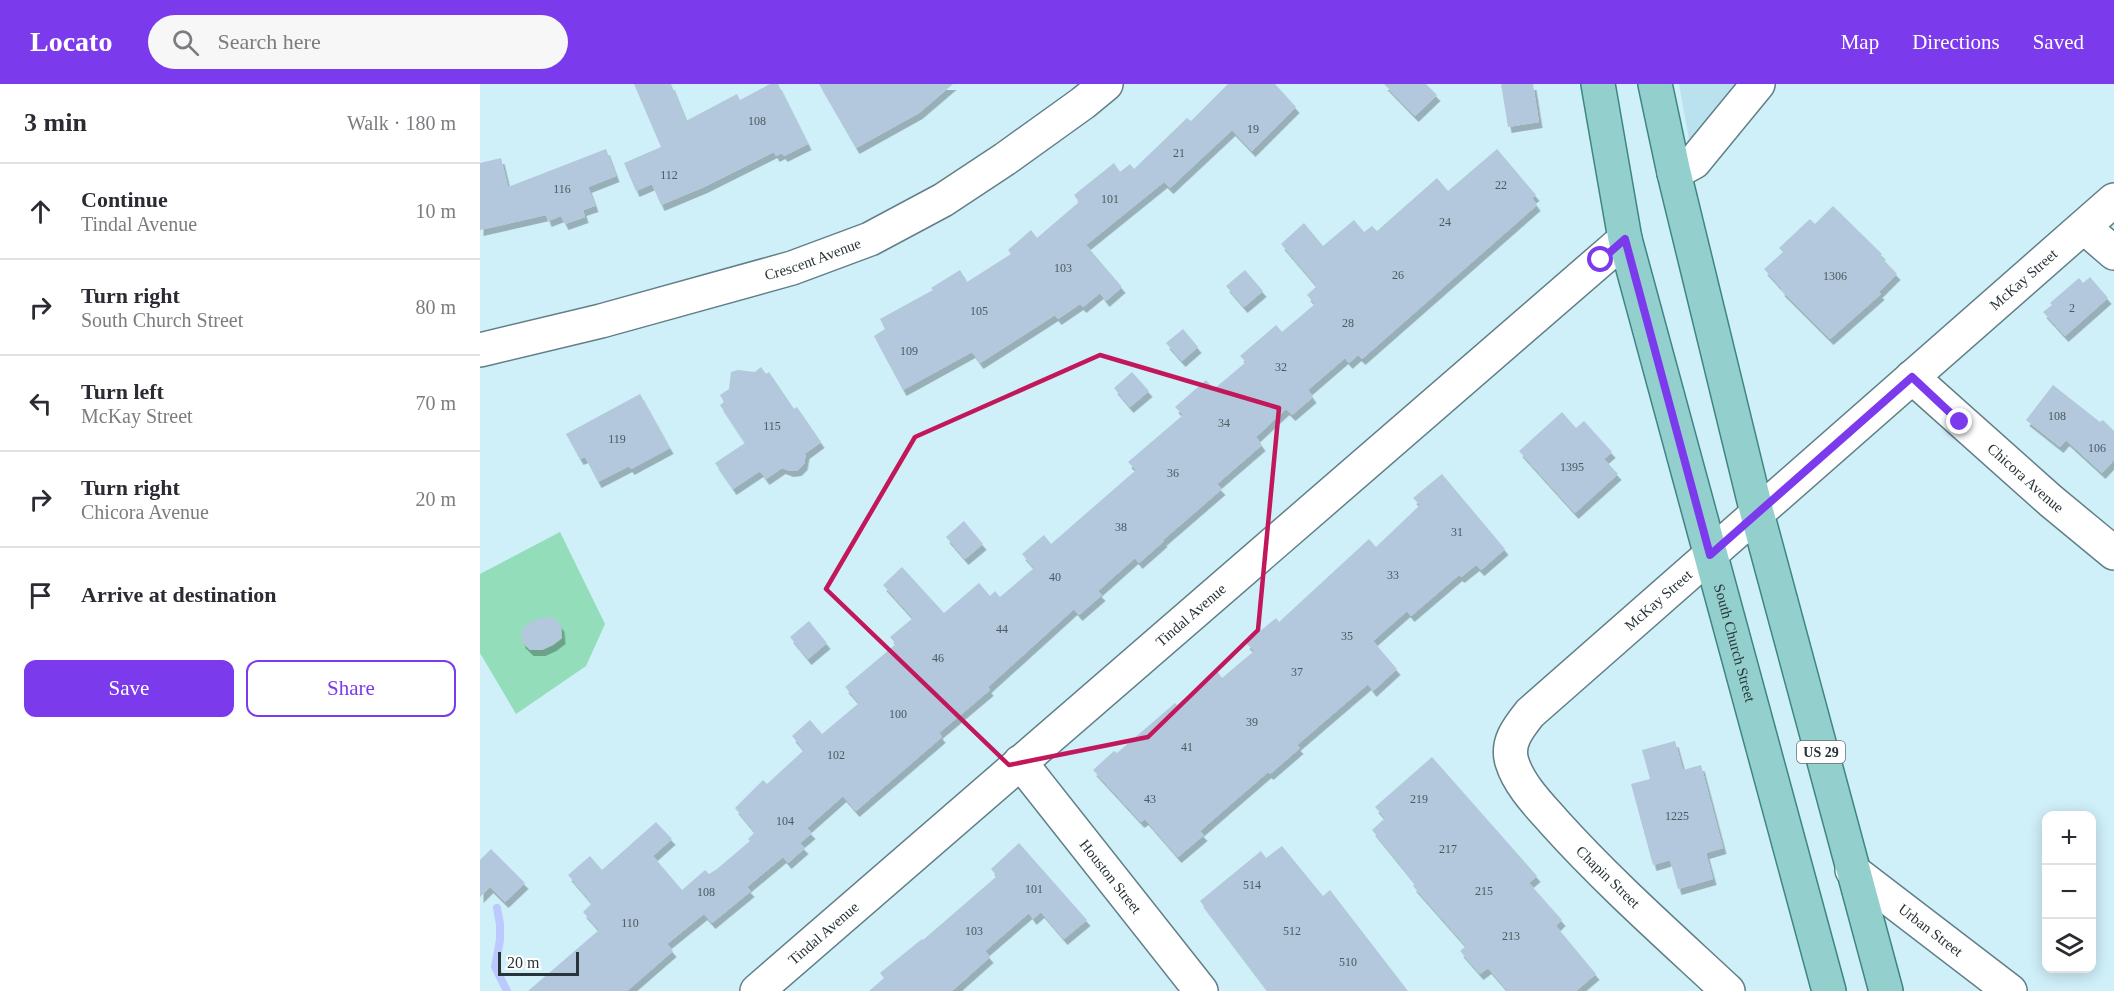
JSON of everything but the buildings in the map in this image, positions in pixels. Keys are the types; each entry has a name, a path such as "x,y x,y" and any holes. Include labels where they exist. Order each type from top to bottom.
{"main road":[{"name":"South Church Street","path":"1598,84 1625,239 1829,991"},
{"name":"US 29","path":"1655,84 1674,173 1758,513 1886,991"}],"street":[{"path":"1674,173 1694,162 1758,84"},
{"name":"Crescent Avenue","path":"480,350 601,321 792,268 870,239 943,200 1005,159 1085,90"},
{"name":"McKay Street","path":"1511,748 1517,730 1530,713 2114,200"},
{"path":"2084,226 2114,253"},
{"name":"Tindal Avenue","path":"757,991 1625,239"},
{"name":"Chicora Avenue","path":"1912,377 2035,487 2114,553"},
{"name":"Chapin Street","path":"1511,748 1512,762 1518,777 1552,820 1581,852 1728,991"},
{"name":"Houston Street","path":"1020,762 1201,991"},
{"name":"Urban Street","path":"1852,870 2010,991"}],"highlighted area":[{"path":"1100,355 1279,408 1258,630 1148,737 1009,765 826,589 915,437"}],"shaded area":[{"path":"1679,84 1751,84 1734,107 1689,139"}],"green space":[{"path":"560,532 605,624 586,666 516,714 480,653 480,574"}],"waterway":[{"path":"497,908 500,940 495,967 507,991"}],"route":[{"path":"1601,260 1625,239 1710,555 1912,377 1960,422"}]}
